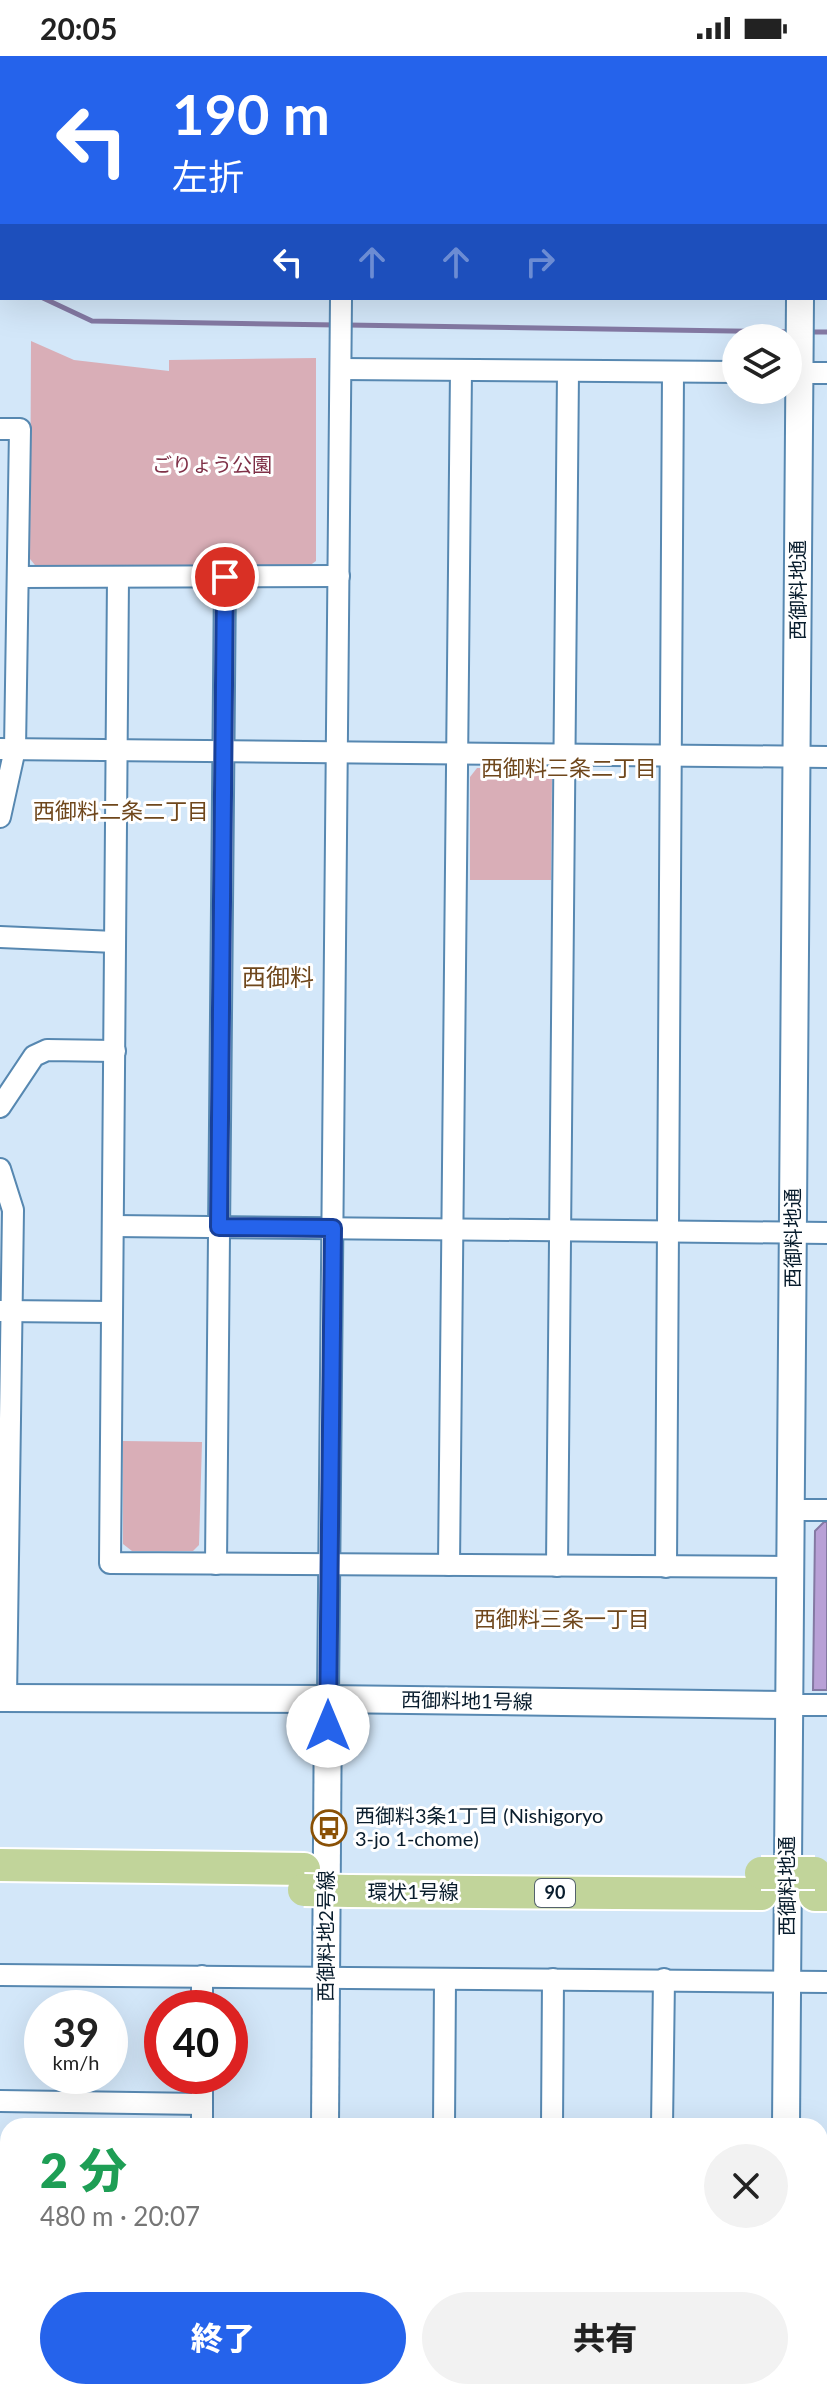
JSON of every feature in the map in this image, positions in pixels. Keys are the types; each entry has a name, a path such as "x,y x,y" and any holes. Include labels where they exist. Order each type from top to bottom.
{"main road":[{"name":"環状1号線","path":"0,1865 304,1880 821,1884"},
{"name":"環状1号線","path":"0,1887 304,1880"}],"street":[{"path":"328,1699 341,300"},
{"name":"西御料地通","path":"799,324 800,300"},
{"path":"802,367 827,373"},
{"path":"341,369 722,372"},
{"path":"449,1565 461,370"},
{"path":"557,1566 568,371"},
{"path":"666,1567 673,372"},
{"name":"西御料地通","path":"786,2118 796,404"},
{"path":"0,429 20,429 19,577 0,817"},
{"path":"19,577 339,576"},
{"path":"118,577 110,1563 790,1567"},
{"path":"216,1564 225,577"},
{"path":"7,749 827,757"},
{"path":"0,937 115,942"},
{"path":"0,1107 34,1056 47,1050 115,1051"},
{"path":"0,1169 13,1210 5,1312 3,1698"},
{"path":"113,1226 827,1233"},
{"path":"5,1312 112,1312"},
{"path":"790,1510 827,1510"},
{"name":"西御料地1号線","path":"3,1698 789,1705"},
{"name":"西御料地2号線","path":"325,2118 328,1699"},
{"path":"789,1705 827,1705"},
{"path":"0,1975 827,1982"},
{"path":"202,1976 202,1990"},
{"path":"444,2118 445,1979"},
{"path":"552,2118 553,1979"},
{"path":"662,2118 664,1979"},
{"path":"202,2094 202,2118"},
{"path":"0,2101 202,2104"}],"green space":[{"name":"ごりょう公園","path":"31,341 74,360 169,371 169,360 316,358 316,561 305,569 39,570 30,559"},
{"path":"477,768 544,768 552,776 551,880 470,880 470,777"},
{"path":"123,1441 202,1442 199,1545 193,1551 132,1551 123,1544"}],"shaded area":[{"path":"827,1522 827,1690 813,1690 815,1531"}],"waterway":[{"path":"47,300 92,321 337,325"},
{"path":"347,325 722,331"},
{"path":"807,332 827,332"}],"place":[{"name":"西御料3条1丁目 (Nishigoryo 3-jo 1-chome)","path":"329,1828"}],"district":[{"name":"西御料三条二丁目","path":"569,768"},
{"name":"西御料二条二丁目","path":"121,811"},
{"name":"西御料","path":"278,978"},
{"name":"西御料三条一丁目","path":"562,1619"}],"route":[{"path":"225,577 219,1227 333,1228 328,1726"}]}
